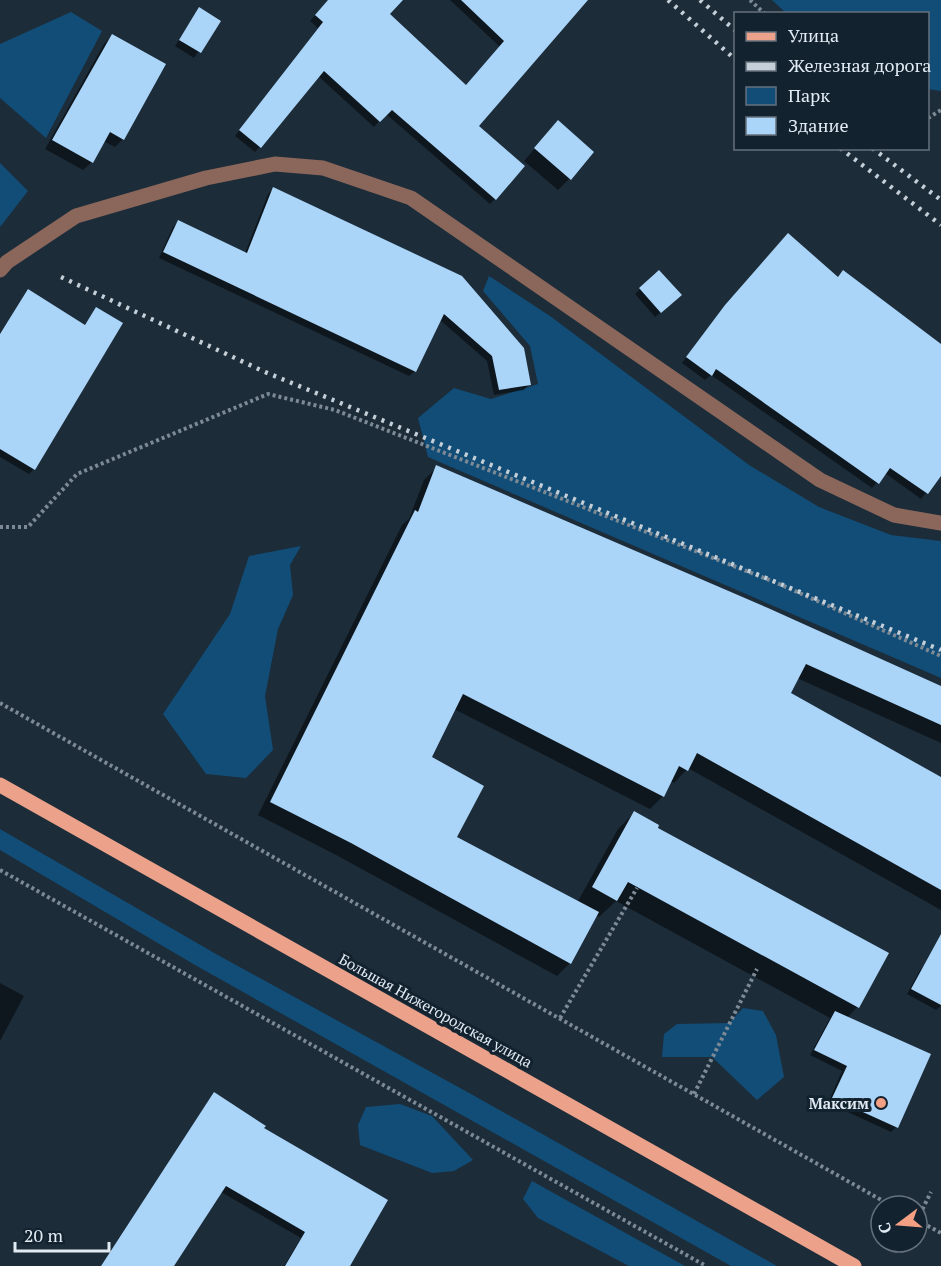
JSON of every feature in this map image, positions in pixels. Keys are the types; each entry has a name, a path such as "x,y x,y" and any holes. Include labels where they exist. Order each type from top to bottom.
{"main road":[{"name":"Большая Нижегородская улица","path":"0,785 854,1266"}],"street":[{"path":"0,270 7,261 76,216 206,178 275,164 323,168 411,198 820,480 894,515 941,523"}],"path":[{"path":"750,0 763,12"},
{"path":"0,527 28,527 77,474 268,394 335,410 777,583 941,656"},
{"path":"0,703 871,1194"},
{"path":"1,872 706,1266"},
{"path":"560,1018 637,888"},
{"path":"694,1094 757,969"},
{"path":"929,1196 931,1192"}],"green space":[{"path":"772,0 941,0 941,91 929,89 929,12 785,12"},
{"path":"71,12 102,31 46,138 0,98 0,44"},
{"path":"0,163 28,191 0,227"},
{"path":"489,276 550,316 749,465 819,507 891,535 941,541 941,678 428,457 418,418 454,388 491,399 538,384 530,346 483,291"},
{"path":"301,546 290,565 293,595 278,629 265,696 273,750 246,778 206,774 163,714 230,614 249,556"},
{"path":"0,829 216,954 777,1266 731,1266 195,965 0,850"},
{"path":"743,1008 763,1011 776,1035 784,1077 757,1100 712,1057 662,1057 664,1034 677,1024 729,1023"},
{"path":"400,1104 432,1116 473,1160 454,1171 432,1173 360,1145 358,1125 366,1107"},
{"path":"532,1181 685,1266 629,1266 538,1218 523,1199"}],"building":[{"path":"328,0 403,0 390,14 466,85 504,41 461,0 588,0 479,126 525,166 496,200 392,110 380,122 324,71 261,148 239,130 323,22 315,15"},
{"path":"199,7 221,21 201,53 179,40"},
{"path":"112,34 166,64 124,140 110,132 93,163 52,140"},
{"path":"558,120 594,152 571,180 534,148"},
{"path":"273,187 462,276 524,348 531,385 499,390 492,356 444,314 416,372 163,252 178,220 247,253"},
{"path":"788,233 838,277 843,270 941,344 941,476 928,494 890,468 879,484 716,369 712,376 686,357 725,305"},
{"path":"659,270 682,295 661,313 639,288"},
{"path":"28,289 85,325 96,307 123,323 35,470 0,449 0,334"},
{"path":"436,465 768,608 941,686 941,725 806,664 791,693 941,777 941,890 697,753 688,771 679,766 664,797 463,694 432,757 484,786 457,837 599,912 571,964 351,843 270,802 415,510 418,512"},
{"path":"634,811 659,825 658,828 889,953 859,1008 628,882 617,901 592,887"},
{"path":"941,934 941,1005 911,989"},
{"path":"835,1011 931,1054 898,1128 832,1098 847,1066 814,1050"},
{"path":"214,1092 266,1126 264,1128 388,1200 350,1266 285,1266 305,1232 226,1186 174,1266 101,1266"}],"railway":[{"path":"668,0 734,58"},
{"path":"700,0 734,29"},
{"path":"843,150 941,225"},
{"path":"875,150 941,200"},
{"path":"61,277 265,372 941,650"}],"place":[{"name":"Максим","path":"881,1103"}]}
